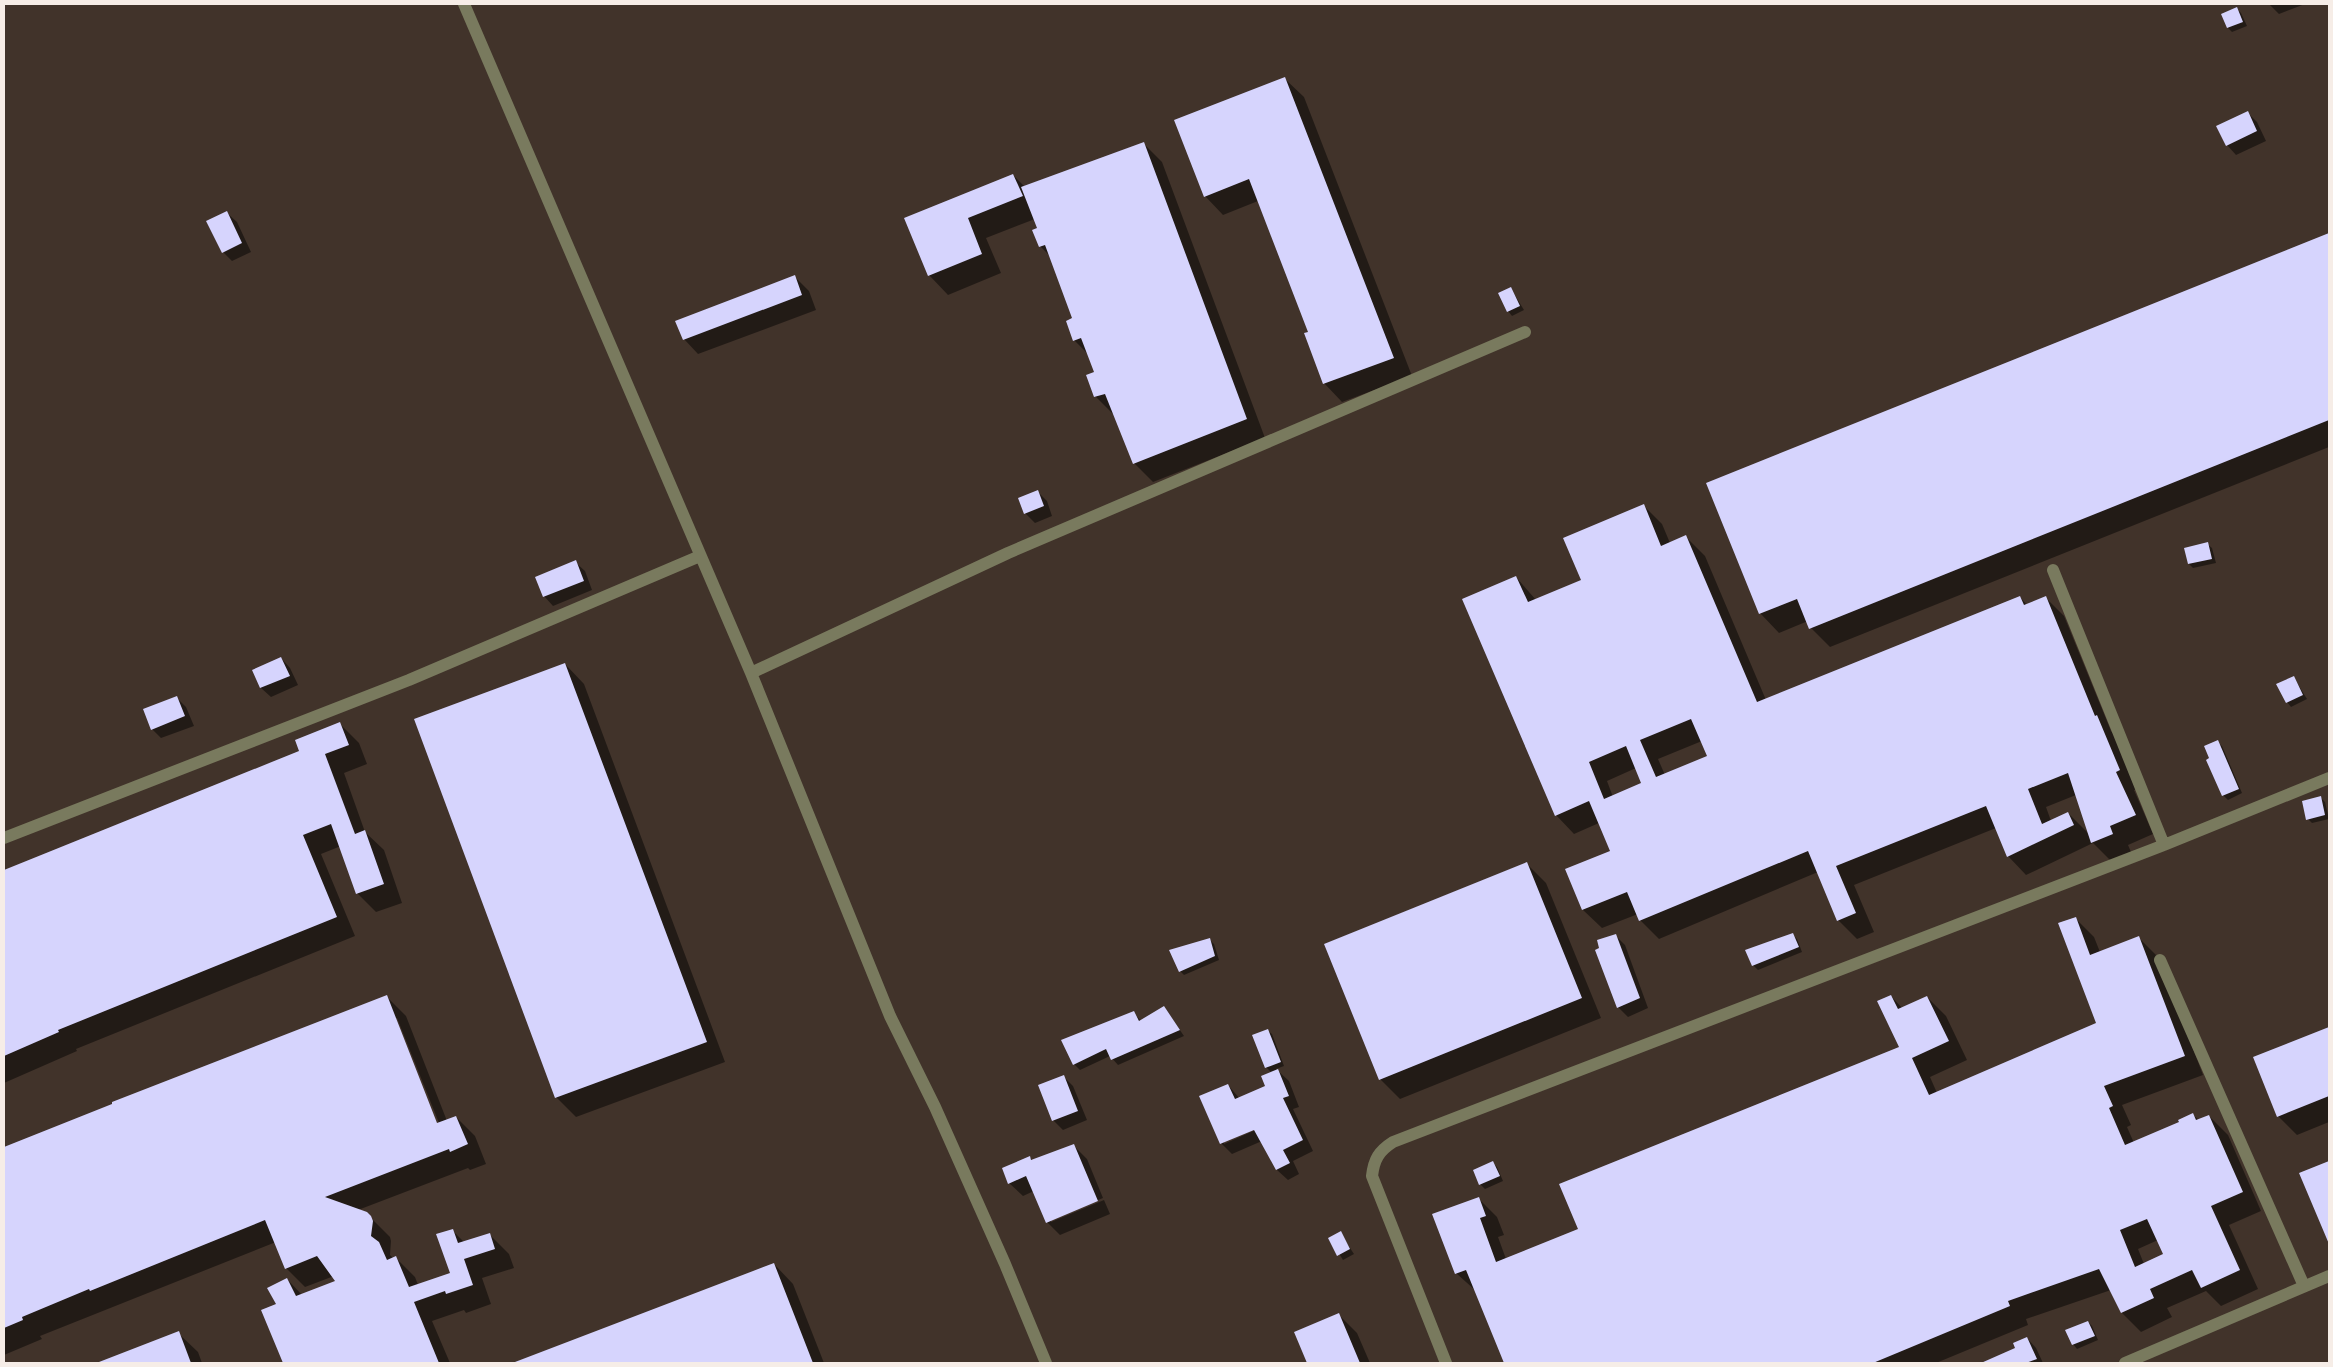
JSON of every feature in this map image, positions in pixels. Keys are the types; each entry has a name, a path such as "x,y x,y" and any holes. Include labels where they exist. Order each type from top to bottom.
{"street":[{"path":"464,4 751,673 890,1016 935,1107 1005,1264 1046,1363"},
{"path":"751,673 1008,553 1525,332"},
{"path":"4,838 409,680 700,556"},
{"path":"2053,570 2164,845"},
{"path":"1446,1363 1372,1176 1374,1162 1382,1149 1402,1138 2164,845 2329,778"},
{"path":"2160,960 2304,1286"},
{"path":"2125,1363 2329,1276"}],"building":[{"path":"2237,7 2243,22 2227,28 2221,14"},
{"path":"1285,77 1394,358 1323,384 1304,333 1308,332 1249,179 1204,197 1174,120"},
{"path":"2248,111 2257,131 2226,146 2216,126"},
{"path":"1144,142 1247,419 1133,464 1105,394 1094,397 1086,375 1094,372 1081,338 1073,341 1066,321 1072,318 1045,245 1039,247 1032,230 1037,228 1021,187"},
{"path":"1013,174 1023,196 968,218 982,254 928,276 904,218"},
{"path":"227,211 242,243 222,253 206,221"},
{"path":"2329,233 2329,420 1809,629 1797,599 1759,614 1706,483"},
{"path":"795,275 802,295 683,340 675,321"},
{"path":"1511,287 1520,306 1507,312 1498,293"},
{"path":"1038,490 1044,506 1024,514 1018,498"},
{"path":"1644,504 1661,546 1686,535 1757,702 2020,596 2024,605 2046,596 2095,716 2097,715 2120,770 2116,772 2136,815 2110,826 2113,834 2091,843 2068,773 2028,789 2042,824 2068,812 2074,825 2007,857 1986,806 1836,866 1856,913 1837,921 1808,851 1639,921 1627,892 1582,910 1565,869 1610,851 1589,801 1555,816 1462,599 1516,576 1528,602 1581,580 1563,538","holes":["1691,719 1707,756 1656,777 1640,740","1626,746 1641,783 1604,799 1589,762"]},
{"path":"2208,542 2212,559 2188,564 2184,548"},
{"path":"576,560 584,581 543,597 535,577"},
{"path":"281,657 290,676 260,688 252,670"},
{"path":"565,663 707,1042 555,1098 414,719"},
{"path":"2294,676 2303,695 2286,703 2276,684"},
{"path":"177,696 185,716 151,730 143,709"},
{"path":"340,722 349,745 325,754 355,834 365,830 384,884 356,894 331,824 303,835 337,917 58,1030 59,1032 4,1056 4,870 299,751 295,740"},
{"path":"2218,740 2239,789 2222,796 2206,760 2209,758 2204,746"},
{"path":"2321,796 2325,815 2306,820 2302,801"},
{"path":"1527,862 1582,998 1379,1080 1324,944"},
{"path":"2076,917 2090,955 2139,936 2185,1056 2104,1086 2113,1106 2109,1108 2125,1145 2179,1122 2178,1120 2193,1113 2196,1120 2209,1115 2243,1192 2211,1206 2240,1270 2201,1288 2192,1270 2150,1289 2154,1298 2121,1313 2099,1269 2008,1301 2010,1306 1873,1363 1504,1363 1466,1270 1455,1274 1432,1214 1479,1197 1486,1216 1480,1218 1496,1262 1578,1229 1559,1184 1899,1047 1877,1001 1891,995 1898,1009 1927,996 1949,1041 1912,1058 1929,1095 2096,1023 2058,923","holes":["2147,1219 2163,1254 2135,1267 2120,1230"]},
{"path":"1793,933 1799,947 1752,966 1745,950"},
{"path":"1616,934 1640,998 1617,1008 1595,950 1599,948 1597,940"},
{"path":"1210,938 1215,956 1179,972 1169,950"},
{"path":"387,995 437,1123 456,1116 468,1144 450,1152 449,1149 325,1197 367,1212 371,1216 373,1221 371,1236 379,1242 387,1260 396,1256 409,1287 450,1273 436,1234 453,1229 458,1243 490,1233 495,1249 464,1259 473,1285 446,1294 445,1291 414,1302 439,1363 283,1363 261,1310 276,1304 267,1288 287,1278 296,1296 335,1281 317,1256 285,1269 265,1220 90,1291 89,1289 22,1317 23,1320 4,1328 4,1147 112,1104 112,1102"},
{"path":"1164,1006 1180,1030 1111,1060 1106,1049 1073,1065 1061,1040 1134,1011 1139,1021"},
{"path":"2329,1027 2329,1096 2277,1117 2253,1057"},
{"path":"1268,1029 1281,1062 1265,1068 1252,1035"},
{"path":"1278,1069 1289,1096 1283,1098 1303,1140 1283,1150 1290,1163 1276,1170 1254,1130 1220,1144 1199,1096 1228,1084 1235,1099 1265,1086 1261,1076"},
{"path":"1064,1075 1078,1111 1052,1121 1038,1085"},
{"path":"1074,1144 1098,1201 1046,1223 1026,1176 1008,1184 1002,1168 1030,1156 1031,1160"},
{"path":"1493,1161 1500,1176 1479,1185 1473,1170"},
{"path":"2329,1161 2329,1244 2299,1173"},
{"path":"1341,1231 1350,1249 1337,1256 1328,1238"},
{"path":"774,1263 813,1363 515,1363 515,1362"},
{"path":"1339,1313 1360,1363 1307,1363 1294,1332"},
{"path":"2088,1321 2095,1336 2072,1345 2065,1330"},
{"path":"179,1331 191,1363 99,1363 99,1362"},
{"path":"2027,1337 2037,1359 2026,1363 1981,1363 2015,1348 2013,1343"}]}
